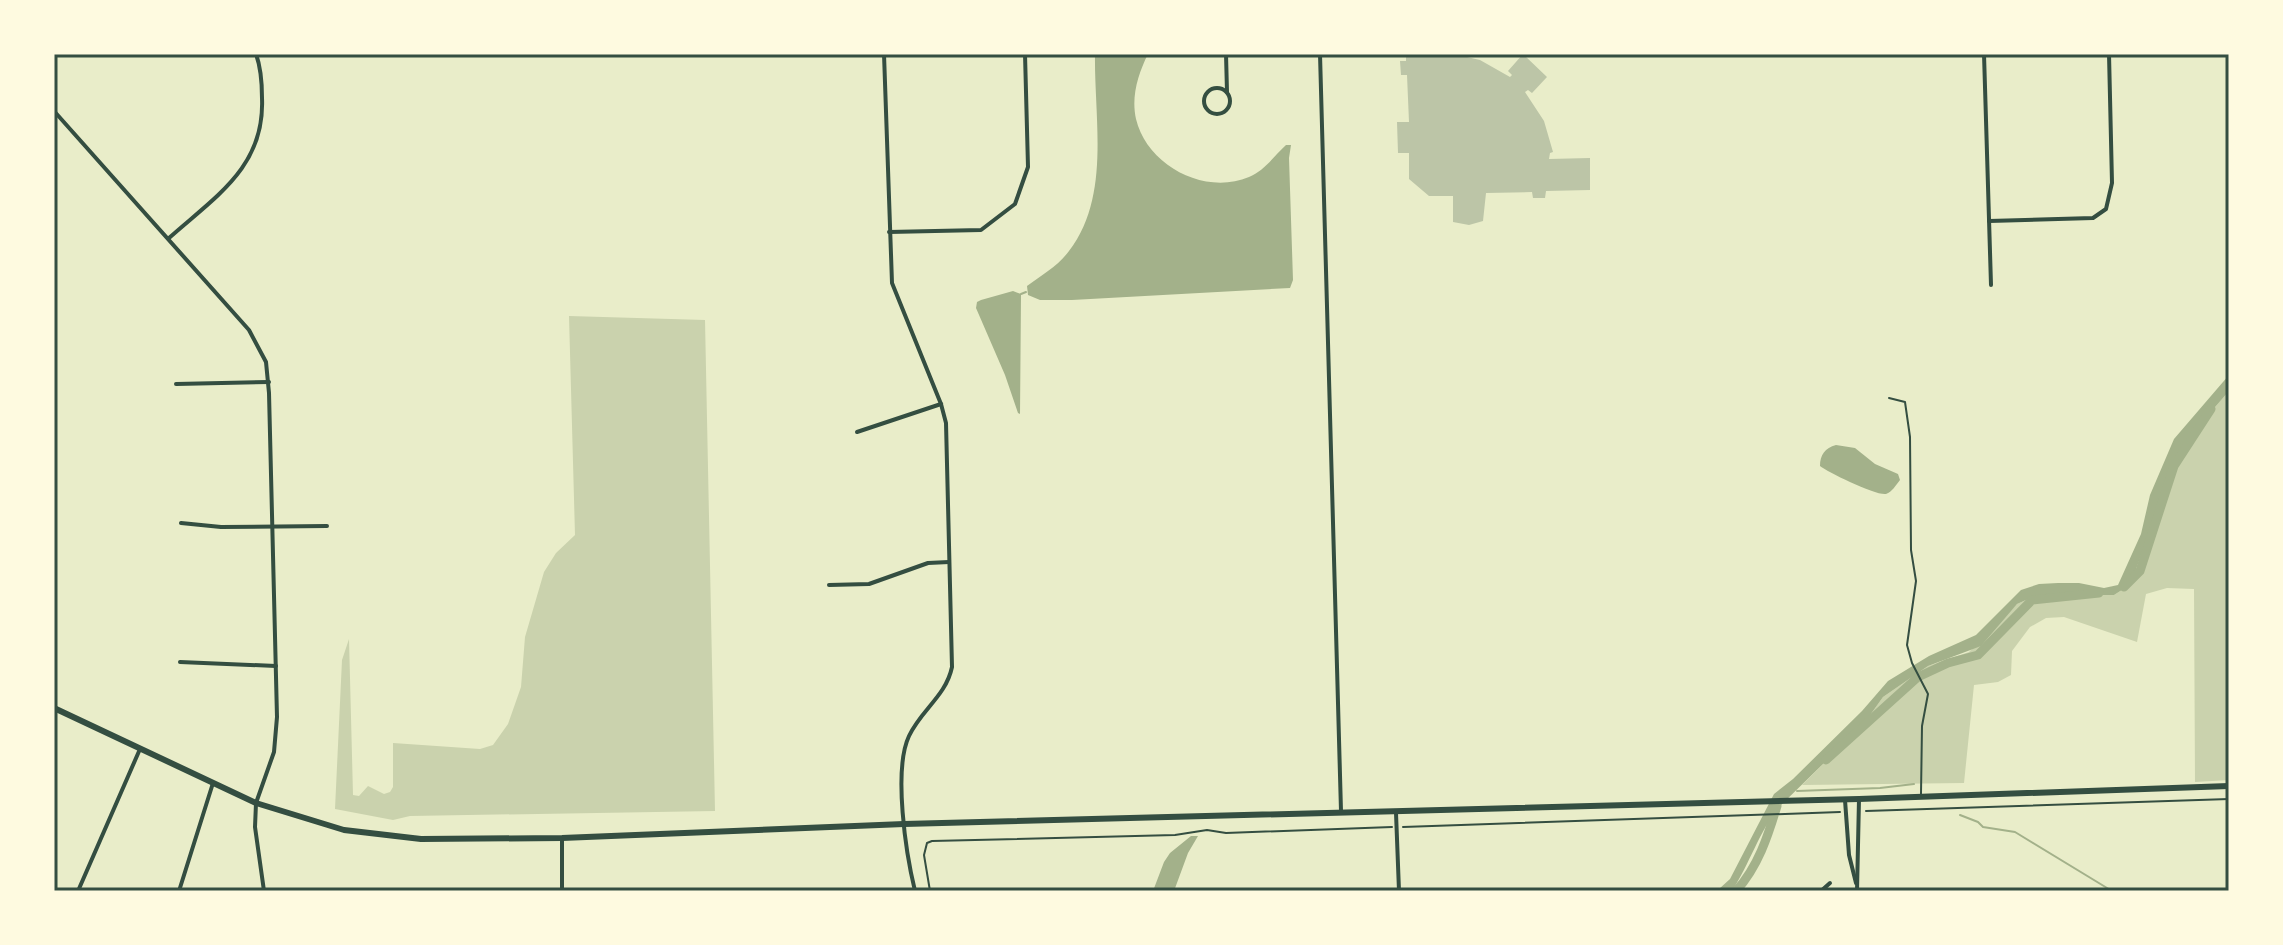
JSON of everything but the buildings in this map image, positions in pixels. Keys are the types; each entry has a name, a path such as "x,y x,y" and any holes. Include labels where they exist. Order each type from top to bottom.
{"street":[{"path":"168,239 241,173 255,150 263,101 256,54"},
{"path":"884,54 889,232 894,289 946,423 952,667 943,691 915,726 906,744 902,768 907,856 915,891"},
{"path":"889,232 981,230 1015,204 1028,167 1025,54"},
{"path":"1226,54 1228,106 1223,112 1214,114 1207,109 1205,97 1210,91 1217,89 1227,94"},
{"path":"1320,54 1341,815"},
{"path":"1984,54 1991,285"},
{"path":"1989,221 2093,218 2106,209 2112,183 2109,54"},
{"path":"54,111 249,330 266,362 277,717 274,752 256,803 255,827 264,891"},
{"path":"176,384 269,382"},
{"path":"857,432 941,404"},
{"path":"181,523 327,526"},
{"path":"829,585 869,584 928,563 949,562"},
{"path":"180,662 276,666"},
{"path":"54,708 256,803 329,827 386,837 421,839 562,838 904,824 1341,815 2229,786"},
{"path":"78,891 140,749"},
{"path":"179,891 213,783"},
{"path":"1856,888 1859,799"},
{"path":"1844,800 1849,855 1856,888"},
{"path":"1396,813 1399,891"},
{"path":"562,838 562,891"},
{"path":"1821,891 1830,883"}],"lane":[{"path":"1889,398 1905,402 1910,437 1911,550 1916,581 1907,645 1912,663 1928,694 1922,726 1921,796"}],"path":[{"path":"1859,811 2229,799"},
{"path":"930,891 924,855 927,843 932,841 1846,812"}],"shaded area":[{"path":"1095,54 1148,54 1136,86 1136,119 1152,150 1180,172 1196,179 1232,182 1254,174 1286,145 1291,145 1293,280 1290,288 1072,300 1040,300 1028,295 1027,286 1055,266 1069,251 1091,206 1097,156"},
{"path":"1013,291 1021,294 1020,414 976,308 981,300"},
{"path":"569,316 705,320 715,811 410,816 393,820 335,809 342,660 349,639 353,795 359,796 368,786 384,794 390,792 393,787 393,743 480,749 493,745 508,724 521,687 525,637 544,572 556,553 575,535"},
{"path":"2229,375 2229,391 2178,454 2135,572 2125,588 2114,595 2050,595 2017,604 1981,646 1928,666 1883,697 1863,725 1779,807 1732,891 1708,891 1719,889 1730,879 1774,794 1862,711 1888,681 1929,656 1976,635 2021,590 2039,584 2058,583 2104,588 2118,585 2141,534 2150,495 2174,439"},
{"path":"2229,391 2229,780 2195,782 2194,589 2167,588 2146,594 2137,642 2064,617 2046,618 2030,627 2012,651 2011,675 1998,682 1974,685 1964,783 1802,785 1863,725 1883,697 1928,666 1969,652 2017,604 2050,595 2114,595 2125,588 2135,572 2178,454"},
{"path":"1836,445 1855,448 1875,464 1898,474 1900,480 1890,492 1881,494 1832,473 1820,466 1820,462 1826,450"},
{"path":"1191,836 1198,836 1174,891 1153,891 1170,853"}],"waterway":[{"path":"1021,294 1026,292"},
{"path":"2124,587 2140,571 2174,466 2211,409"},
{"path":"1826,760 1918,677 1948,663 1978,655 2032,600 2099,593"},
{"path":"1797,791 1914,784"},
{"path":"1736,891 1756,861 1777,806"},
{"path":"1960,815 1983,827 2015,832 2112,891"}]}
